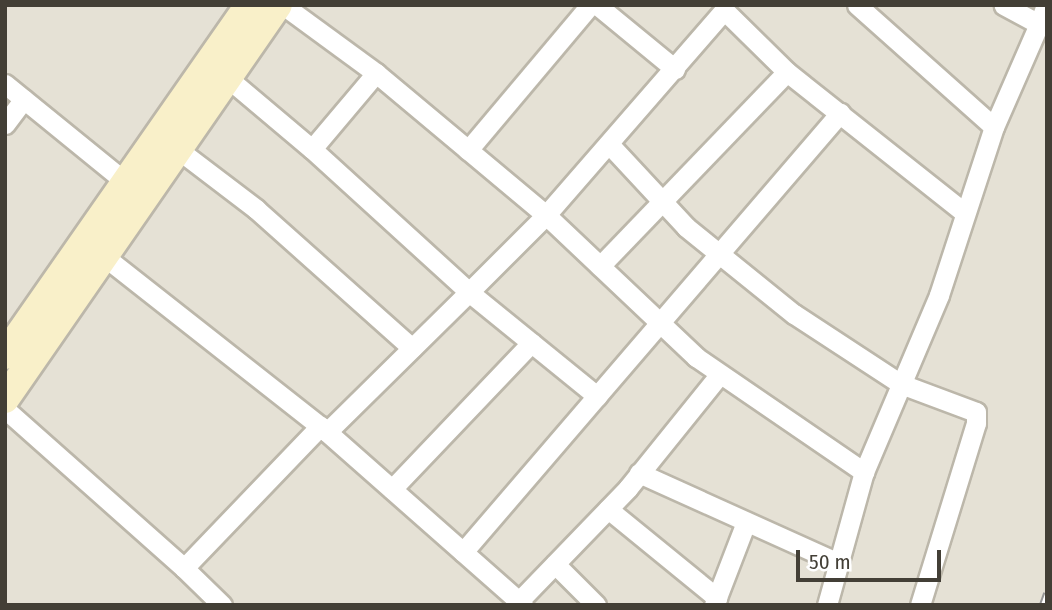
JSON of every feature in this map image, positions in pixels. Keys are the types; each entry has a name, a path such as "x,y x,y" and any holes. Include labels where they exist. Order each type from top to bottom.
{"street":[{"path":"5,355 94,248 135,190 249,5"},
{"path":"135,190 180,151 280,5 376,74 546,215 660,323 720,374 863,472"},
{"path":"468,150 590,5"},
{"path":"597,5 675,69"},
{"path":"857,5 994,127"},
{"path":"827,605 863,472 939,295 994,127 1042,15 1004,5"},
{"path":"184,568 546,215 675,69 724,7 787,72 965,213"},
{"path":"600,266 787,72"},
{"path":"312,149 376,74"},
{"path":"230,80 312,149 470,292 597,396"},
{"path":"5,84 135,190"},
{"path":"5,124 24,99"},
{"path":"463,552 840,113"},
{"path":"609,144 664,202 719,254 794,314 901,384 971,408 977,416 920,605"},
{"path":"180,151 256,209 412,348"},
{"path":"5,399 94,248"},
{"path":"94,248 324,429 519,604 608,509 720,374"},
{"path":"392,489 531,342"},
{"path":"5,410 184,568 222,605"},
{"path":"639,473 838,563"},
{"path":"608,509 715,601 746,522"},
{"path":"555,564 596,605"}],"shaded area":[{"path":"5,5 1047,5 1047,605 5,605"}],"railway":[{"path":"1043,605 1047,594"}]}
